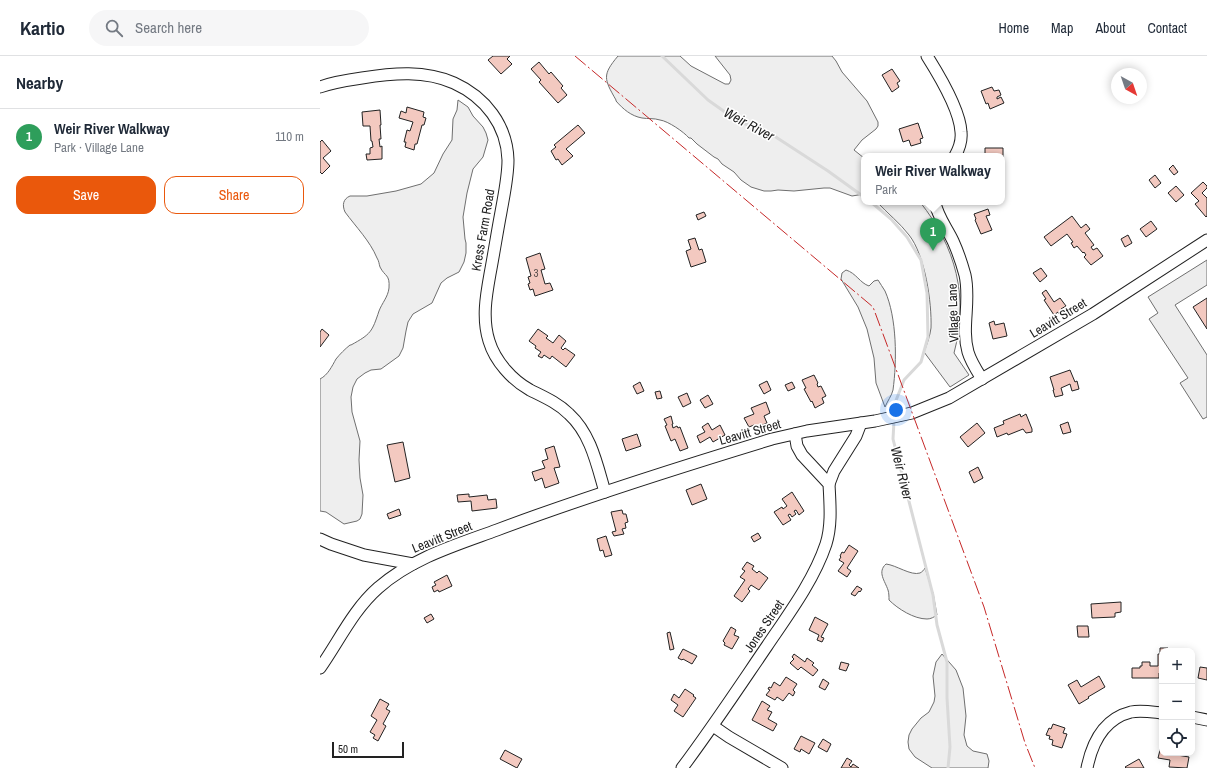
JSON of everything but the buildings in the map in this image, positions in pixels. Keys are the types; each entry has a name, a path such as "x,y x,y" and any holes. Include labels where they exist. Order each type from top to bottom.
{"street":[{"path":"927,56 947,91 959,121 961,132 960,144 956,153"},
{"name":"Kress Farm Road","path":"320,87 339,81 388,73 433,76 451,81 465,88 480,100 495,117 502,131 508,159 484,313 486,333 495,356 515,380 529,390 562,408 577,422 591,448 605,492"},
{"name":"Village Lane","path":"935,205 936,209 954,242 966,277 968,296 966,334 967,344 971,359 982,379"},
{"name":"Leavitt Street","path":"320,668 341,634 366,600 378,588 413,564 438,552 605,492 772,439 875,421 928,408 950,398 1093,314 1207,240"},
{"name":"Jones Street","path":"682,768 713,726 778,630 815,570 826,544 828,534 830,506 829,484 834,470 856,436 861,423"},
{"path":"795,434 797,446 802,455 829,484"},
{"path":"320,539 330,544 364,555 413,564"},
{"path":"1087,768 1095,741 1101,731 1110,722 1121,715 1132,712 1159,713"},
{"path":"1195,718 1207,720"},
{"path":"713,726 782,768"}],"shaded area":[{"path":"618,56 680,56 691,66 725,84 729,84 731,80 730,75 715,56 832,56 842,72 867,101 878,122 876,129 862,140 854,150 861,156 861,194 852,196 830,188 794,191 764,191 751,187 722,164 718,159 676,127 667,122 656,119 634,116 621,107 616,101 609,87 606,77 613,62"},
{"path":"458,100 468,107 473,116 483,127 488,140 483,157 473,169 467,193 463,217 466,243 464,262 459,272 441,283 432,303 413,314 408,322 403,348 399,356 381,369 371,370 365,373 357,379 353,387 351,397 352,412 360,441 360,478 363,495 362,514 360,519 357,521 344,524 326,512 320,511 320,379 328,373 336,359 344,350 370,332 387,294 389,283 388,278 380,267 371,246 345,212 344,202 350,196 367,196 396,191 421,184 434,173 452,140 453,119 457,110"},
{"path":"880,205 922,205 943,237 951,255 959,292 960,312 954,353 969,375 950,387 924,352 931,331 929,293 923,267 915,244 898,222"},
{"path":"1207,260 1207,285 1175,305 1207,355 1207,417 1203,419 1180,383 1188,378 1149,319 1158,313 1148,297"},
{"path":"846,270 853,273 863,283 869,286 874,281 878,280 885,291 889,302 894,327 895,366 893,390 885,407 876,383 874,358 867,329 858,307 841,279 842,273"},
{"path":"886,564 916,574 921,573 925,568 933,593 937,615 932,618 922,619 902,610 889,600 888,591 882,573 883,567"},
{"path":"942,654 956,670 963,688 966,716 964,735 967,746 973,751 987,754 989,761 988,768 932,768 915,757 909,749 909,735 912,729 921,718 929,712 934,702 935,696 933,676 936,662"}],"waterway":[{"name":"Weir River","path":"662,56 708,100 739,122 765,130 828,171 861,195"},
{"name":"Weir River","path":"875,205 891,219 907,237 921,260 927,293 928,337 921,362 904,380 895,403 893,439 933,595 937,625 947,662 947,698 950,747 948,768"}],"power":[{"path":"575,56 873,307 984,607 1025,743 1035,768"}],"place":[{"name":"Weir River Walkway","path":"933,251"}]}
